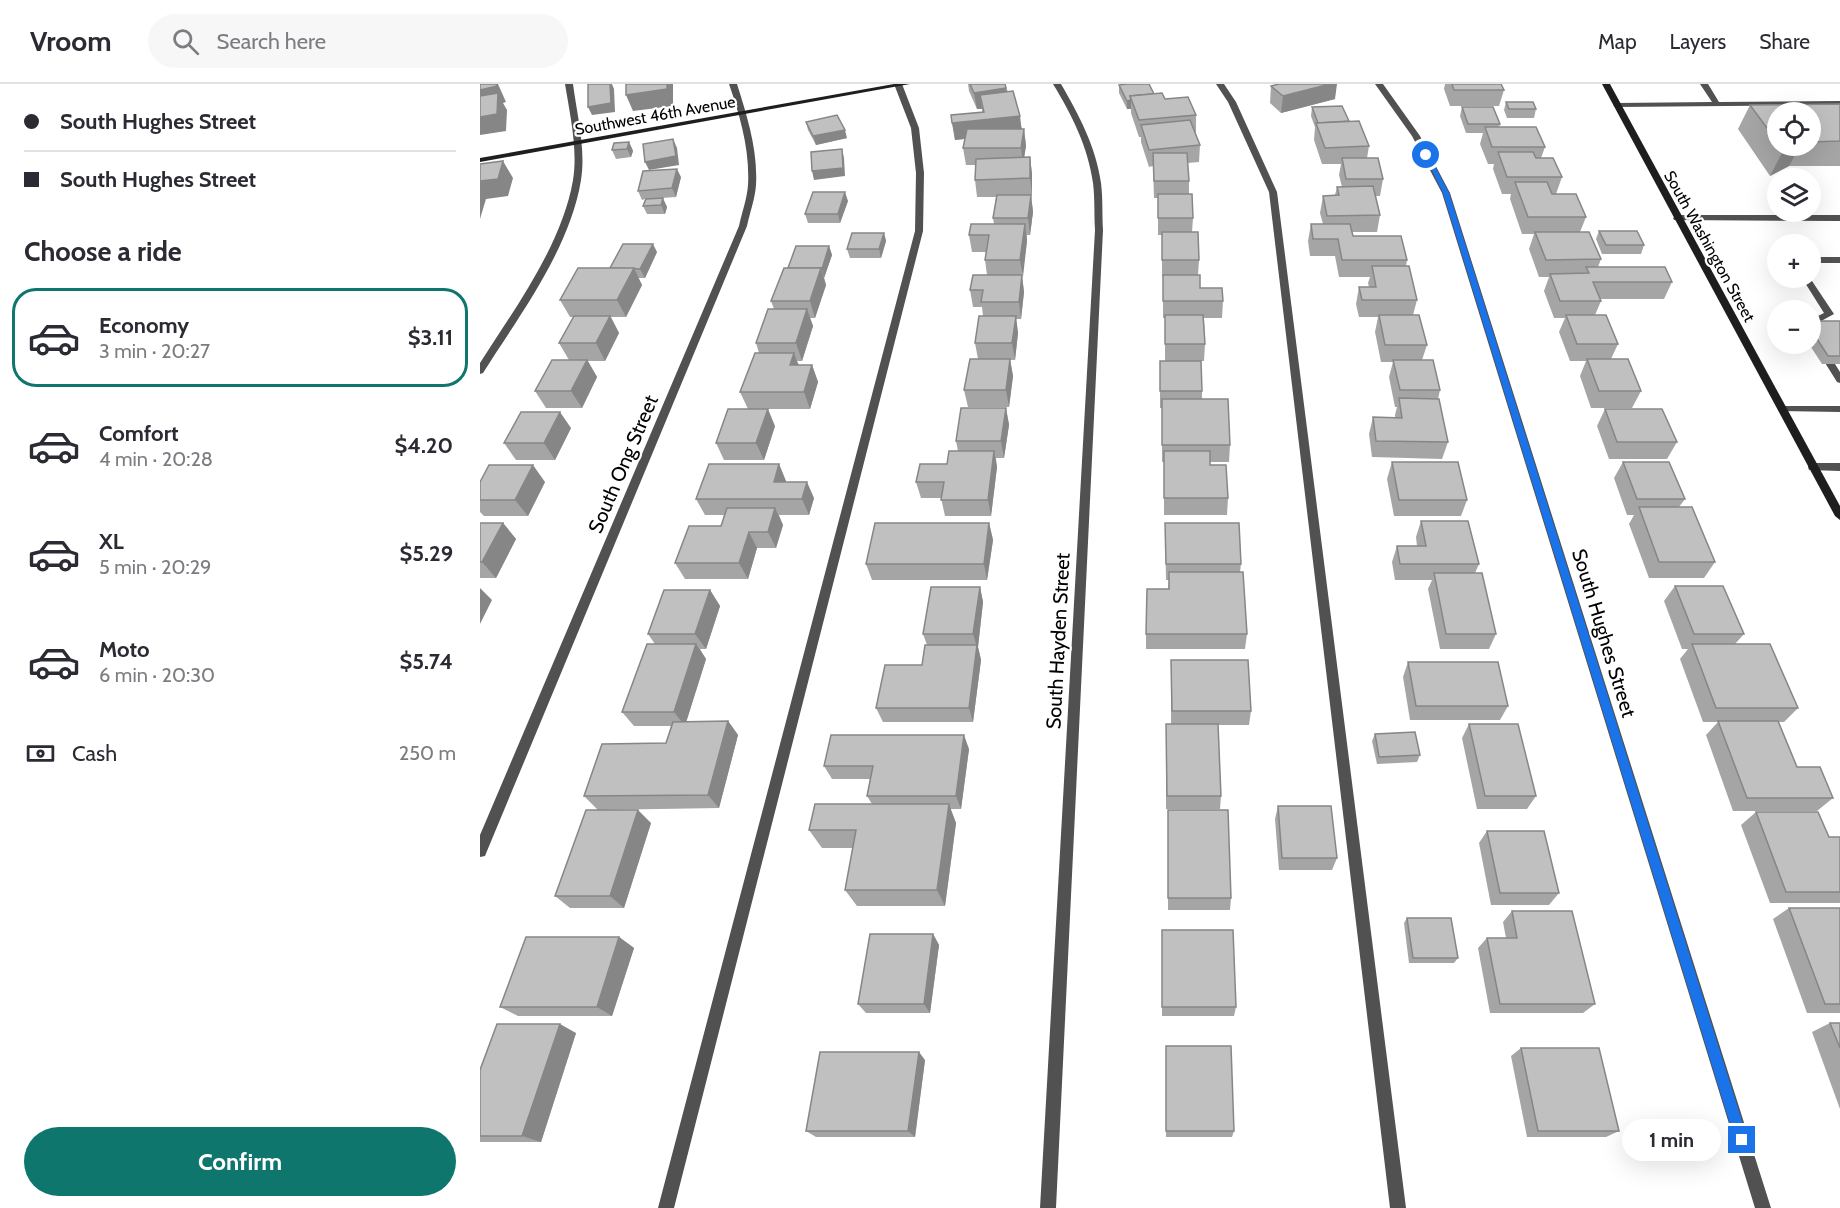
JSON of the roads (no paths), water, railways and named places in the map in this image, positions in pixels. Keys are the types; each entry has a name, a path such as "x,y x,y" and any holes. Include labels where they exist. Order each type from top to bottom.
{"main road":[{"name":"Southwest 46th Avenue","path":"480,160 901,84"},
{"name":"South Washington Street","path":"1605,84 1840,516"}],"street":[{"path":"480,371 554,247 568,214 577,179 577,143 569,84"},
{"name":"South Ong Street","path":"480,850 743,226 752,187 752,155 743,113 733,84"},
{"path":"666,1208 919,231 920,173 915,129 901,84"},
{"name":"South Hayden Street","path":"1048,1208 1099,230 1097,181 1088,145 1076,117 1057,84"},
{"path":"1220,84 1232,102 1273,192 1398,1208"},
{"name":"South Hughes Street","path":"1379,84 1416,136 1446,193 1763,1208"},
{"path":"1704,84 1717,104"},
{"path":"1617,105 1840,103"},
{"path":"1677,218 1840,218"},
{"path":"1821,260 1840,260"},
{"path":"1812,288 1829,314"},
{"path":"1821,318 1829,314 1840,314"},
{"path":"1821,350 1840,380"},
{"path":"1783,409 1840,409"},
{"path":"1814,467 1840,467"}]}
